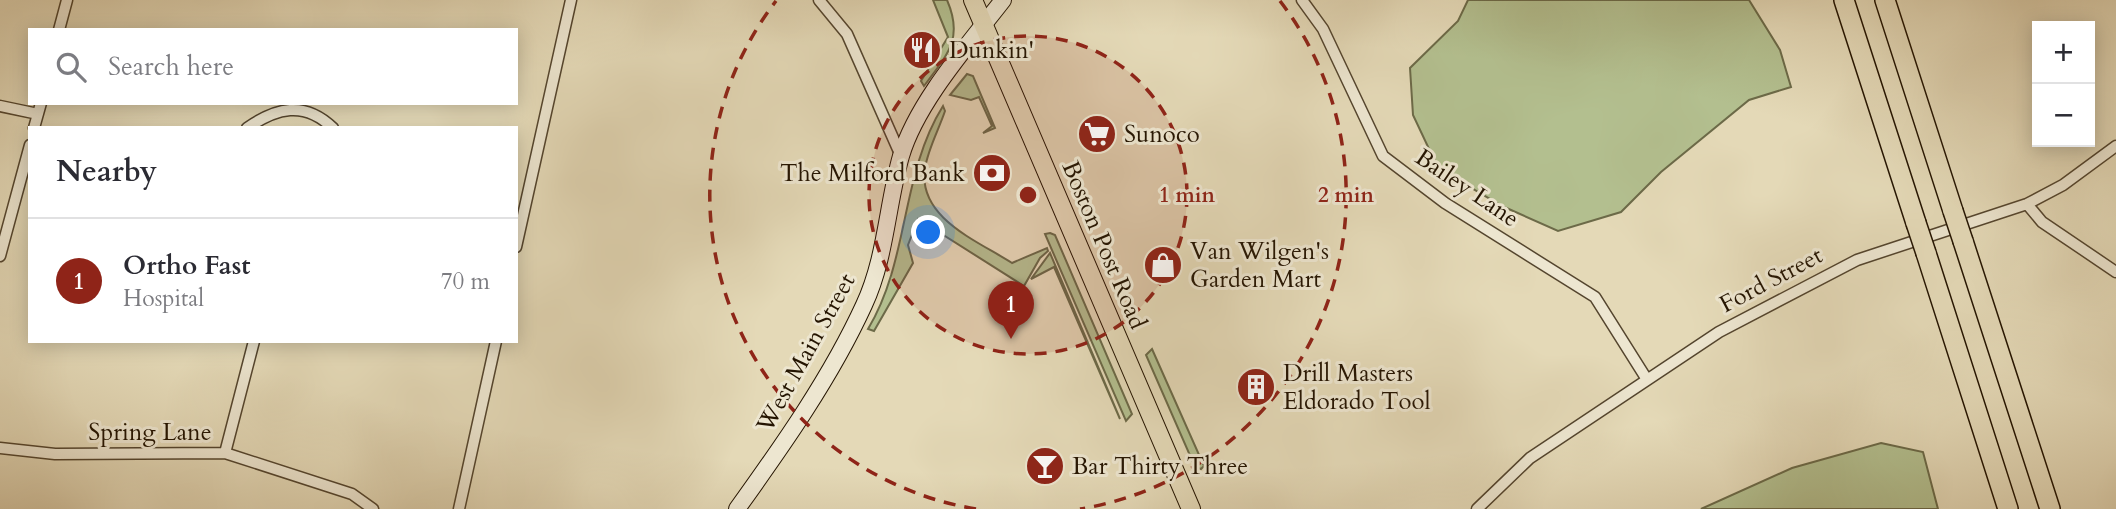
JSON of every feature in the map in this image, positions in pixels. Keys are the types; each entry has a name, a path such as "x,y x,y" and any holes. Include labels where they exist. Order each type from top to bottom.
{"highway":[{"path":"1843,0 2008,509"},
{"path":"1885,0 2050,509"}],"main road":[{"name":"Boston Post Road","path":"973,0 1191,509"},
{"name":"West Main Street","path":"737,509 815,391 864,307 874,281 901,156 927,102 1003,0"}],"street":[{"path":"60,28 67,0"},
{"path":"518,238 571,0"},
{"path":"819,0 847,34 901,156"},
{"name":"Bailey Lane","path":"1301,0 1323,29 1383,156 1445,202 1595,297 1646,378"},
{"path":"0,106 39,109 35,126"},
{"path":"250,126 275,107 306,111 330,126"},
{"name":"Ford Street","path":"1477,509 1530,458 1646,378 1719,332 1857,260 2027,204 2063,186 2116,146"},
{"path":"0,256 28,154"},
{"path":"2027,204 2042,222 2116,272"},
{"path":"225,453 253,343"},
{"path":"459,509 496,343"},
{"name":"Spring Lane","path":"0,448 55,454 225,453 352,494 373,509"}],"green space":[{"path":"933,0 947,0 954,26 953,36 946,55 924,86 921,81 948,37"},
{"path":"1468,0 1749,0 1780,50 1791,87 1749,100 1661,172 1621,212 1558,231 1502,206 1438,168 1413,115 1410,68 1458,21"},
{"path":"967,74 973,76 995,128 983,133 992,126 979,97 971,100 950,95"},
{"path":"943,106 945,111 925,168 925,186 930,201 953,226 1012,263 1047,248 1048,251 1040,258 1024,286 918,219 908,245 913,263 874,331 868,329 882,302 891,274 919,160"},
{"path":"1045,234 1055,235 1132,414 1126,421"},
{"path":"1050,253 1120,419 1054,267 1031,279"},
{"path":"1152,349 1204,466 1201,469 1195,467 1146,355"},
{"path":"1881,443 1923,452 1938,509 1701,509 1792,468"}],"place":[{"name":"Dunkin'","path":"922,50"},
{"name":"Sunoco","path":"1097,134"},
{"name":"The Milford Bank","path":"992,173"},
{"name":"Van Wilgen's Garden Mart","path":"1163,265"},
{"name":"Ortho Fast","path":"1011,339"},
{"name":"Drill Masters Eldorado Tool","path":"1256,387"},
{"name":"Bar Thirty Three","path":"1045,466"}]}
